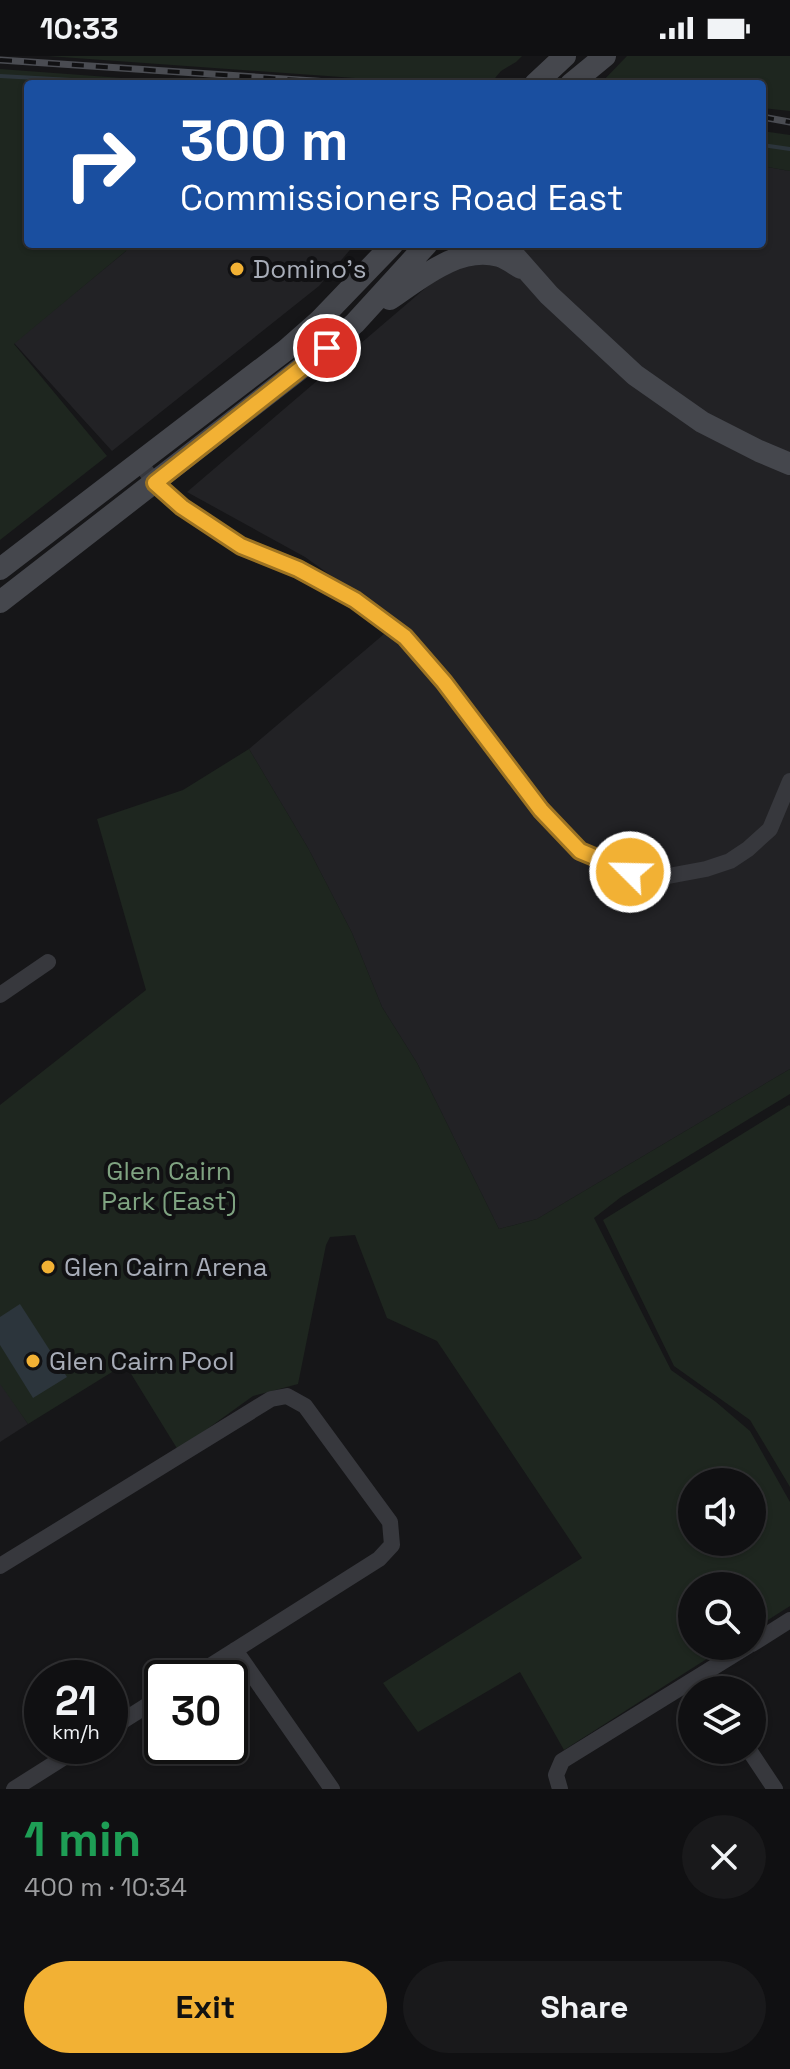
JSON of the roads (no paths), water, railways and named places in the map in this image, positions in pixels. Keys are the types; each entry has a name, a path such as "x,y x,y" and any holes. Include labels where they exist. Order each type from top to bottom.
{"main road":[{"path":"539,80 565,56"},
{"path":"576,80 605,56"},
{"path":"0,569 286,350 319,321 389,248"},
{"path":"0,602 327,348 355,323 423,248"},
{"path":"508,248 549,295 635,375 702,422 790,464"},
{"path":"523,248 532,274"},
{"path":"355,323 439,266 471,254 499,256 532,274"}],"street":[{"path":"139,462 155,483 182,507 241,546 298,569 355,600 405,637 444,682 541,810 580,851 630,872 663,877 706,869 730,861 770,829 790,781"},
{"path":"0,995 48,962"},
{"path":"0,1566 271,1399 287,1396 305,1406 390,1522 392,1545 379,1559 219,1660"},
{"path":"766,1635 790,1620"},
{"path":"235,1650 332,1789"},
{"path":"712,1676 731,1660"},
{"path":"560,1789 556,1775 562,1761 678,1697"},
{"path":"14,1789 54,1764"},
{"path":"758,1764 775,1789"}],"waterway":[{"path":"0,76 72,80"},
{"path":"766,146 790,149"}],"railway":[{"path":"0,60 299,80"},
{"path":"766,118 790,122"}],"place":[{"name":"Domino's","path":"237,269"},
{"name":"Glen Cairn Arena","path":"48,1267"},
{"name":"Glen Cairn Pool","path":"33,1361"}],"park label":[{"name":"Glen Cairn Park (East)","path":"169,1186"}]}
